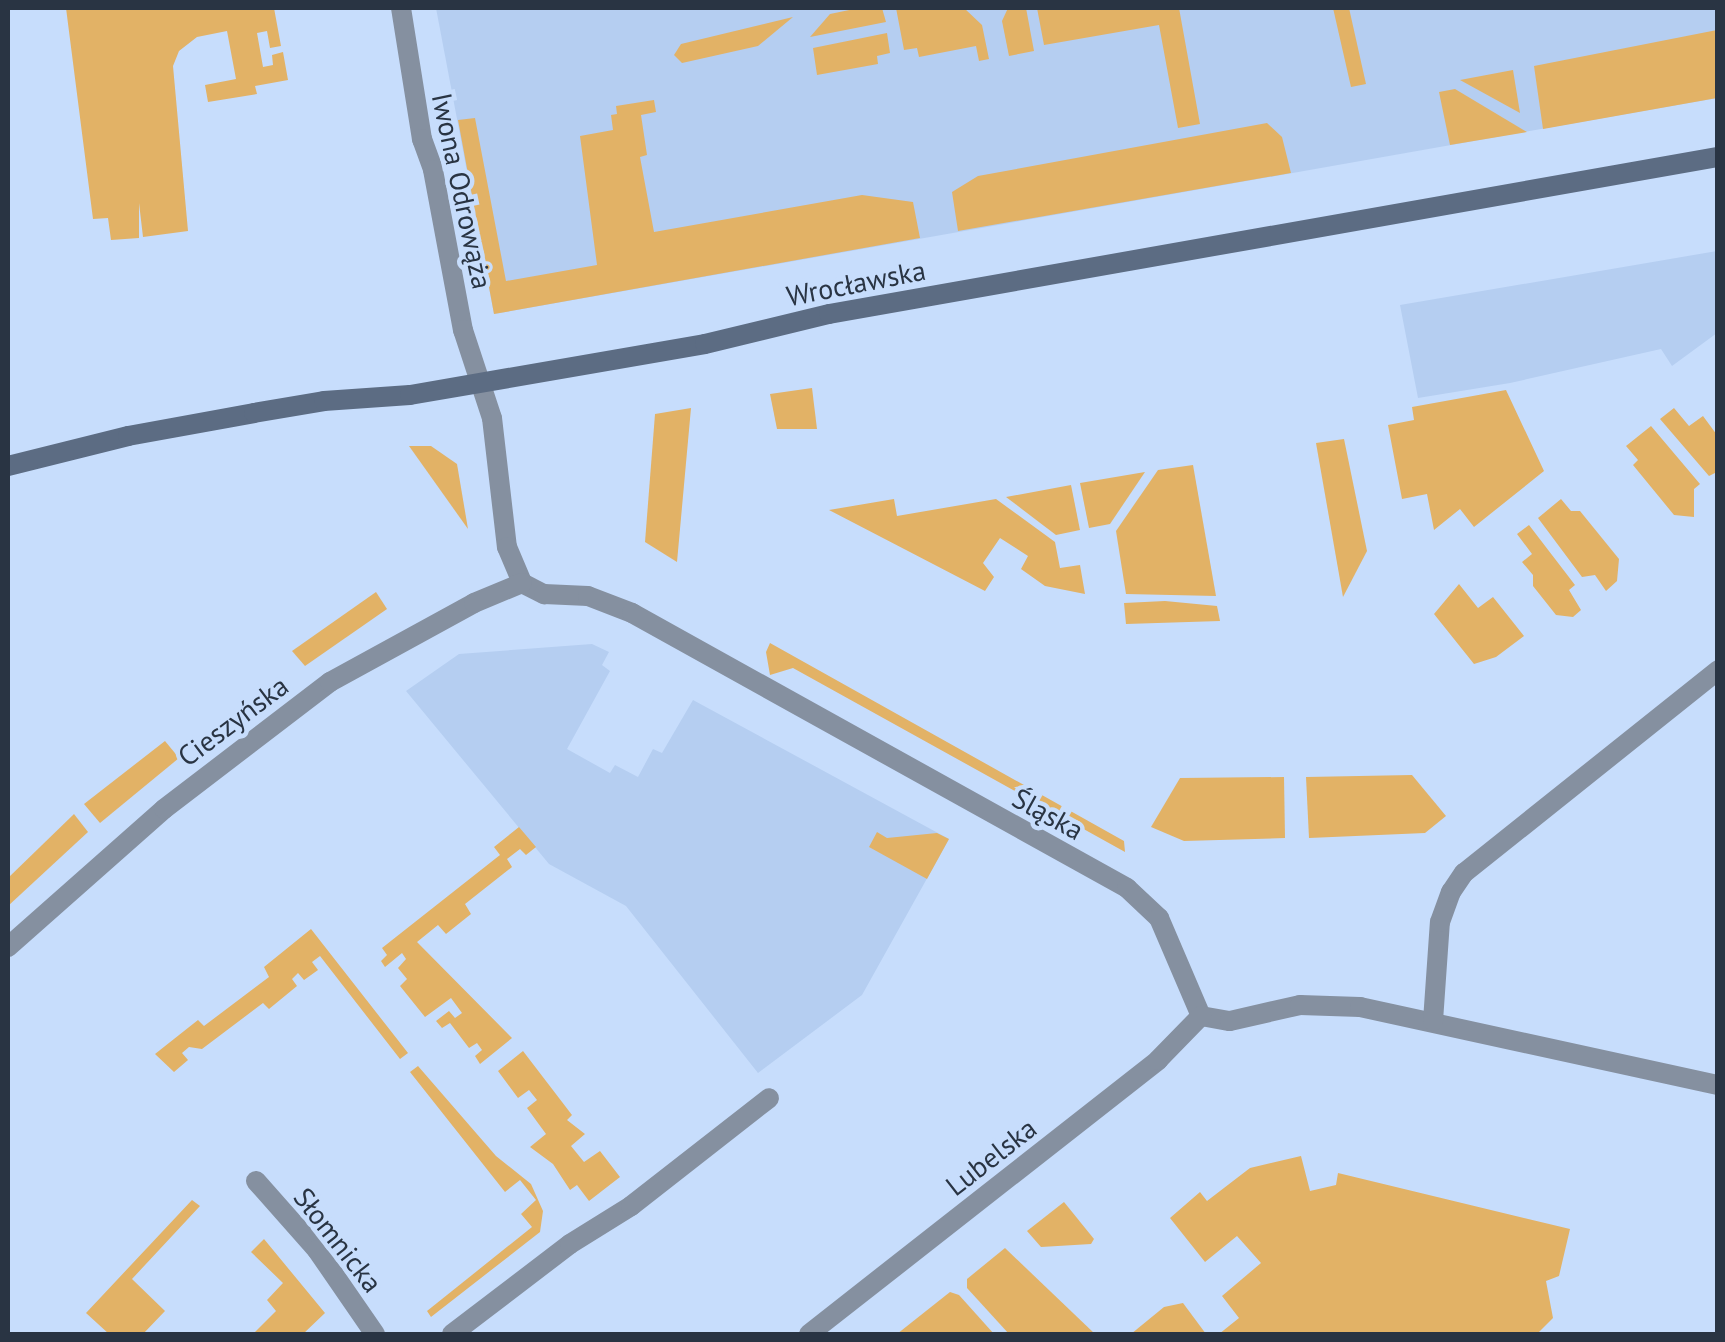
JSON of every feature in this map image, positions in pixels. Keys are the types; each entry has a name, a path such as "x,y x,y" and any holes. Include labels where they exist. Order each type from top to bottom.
{"street":[{"name":"Iwona Odrowąża","path":"402,8 422,139 433,170 463,330 480,383"},
{"name":"Wrocławska","path":"8,466 128,436 254,413 480,383 706,344 830,314 1718,157"},
{"path":"480,383 492,418 507,548 522,582"},
{"name":"Śląska","path":"522,582 555,597 588,596 632,613 1142,899 1159,918 1201,1016"},
{"name":"Cieszyńska","path":"8,948 134,834 330,682 522,582"},
{"path":"1433,1021 1440,922 1451,892 1464,873 1718,670"},
{"path":"1201,1016 1230,1021 1283,1007 1321,1005 1433,1021 1718,1085"},
{"name":"Lubelska","path":"809,1334 1158,1060 1201,1016"},
{"path":"452,1334 570,1244 631,1206 769,1098"},
{"name":"Słomnicka","path":"256,1181 317,1250 375,1334"}],"shaded area":[{"path":"66,8 274,8 281,46 270,48 267,31 257,33 263,67 273,65 272,55 283,52 288,80 255,86 257,94 208,102 205,85 236,79 227,31 197,37 179,51 173,66 188,231 143,237 139,203 139,238 111,240 108,218 93,219"},
{"path":"436,8 1717,8 1717,98 494,314"},
{"path":"882,8 886,22 810,37 830,14"},
{"path":"896,8 964,8 982,25 989,59 979,61 976,46 919,57 917,48 904,50"},
{"path":"1008,8 1026,8 1034,51 1009,56 1002,21"},
{"path":"1037,8 1179,8 1200,124 1178,128 1159,25 1044,45"},
{"path":"1333,8 1349,8 1366,84 1351,87"},
{"path":"793,17 758,46 682,63 674,55 681,44"},
{"path":"1717,30 1717,98 1543,129 1534,66"},
{"path":"887,33 890,53 877,56 878,64 817,75 813,48"},
{"path":"1513,70 1520,113 1460,80"},
{"path":"1455,89 1527,132 1450,145 1439,92"},
{"path":"654,100 656,112 641,115 647,155 640,157 654,232 862,195 913,202 920,238 494,314 458,120 475,118 506,281 597,265 580,136 613,130 611,115 617,114 616,106"},
{"path":"1267,123 1282,137 1291,173 958,231 952,192 978,176"},
{"path":"1717,251 1717,333 1672,366 1661,349 1510,383 1418,398 1400,305"},
{"path":"812,388 817,429 777,429 770,394"},
{"path":"1506,390 1544,471 1474,527 1460,509 1434,530 1427,494 1402,499 1388,425 1414,420 1412,407"},
{"path":"691,408 677,562 645,542 655,414"},
{"path":"1674,408 1689,426 1703,416 1717,435 1717,472 1709,476 1660,419"},
{"path":"1651,426 1700,484 1694,489 1694,517 1674,515 1633,465 1638,460 1626,446"},
{"path":"1344,439 1367,551 1343,597 1316,443"},
{"path":"409,446 431,446 457,464 468,529"},
{"path":"1193,465 1216,596 1126,594 1116,531 1158,470"},
{"path":"1145,472 1110,524 1089,528 1080,483"},
{"path":"1071,485 1080,530 1056,535 1006,497"},
{"path":"894,499 897,516 996,499 1055,542 1060,568 1080,565 1085,594 1045,586 1021,569 1028,556 1000,538 983,563 994,577 985,591 829,510"},
{"path":"1561,499 1571,511 1580,511 1619,559 1617,581 1606,591 1595,575 1582,577 1538,518"},
{"path":"1529,525 1575,585 1569,590 1581,610 1573,617 1556,615 1533,586 1533,575 1522,562 1532,554 1517,534"},
{"path":"1459,584 1478,608 1493,597 1524,636 1496,657 1474,664 1434,614"},
{"path":"376,592 387,609 305,666 292,651"},
{"path":"1165,601 1217,606 1220,621 1126,624 1124,603"},
{"path":"770,643 1124,841 1125,852 793,668 770,675 766,652"},
{"path":"592,644 609,652 602,665 610,671 567,749 610,773 615,765 638,777 653,749 662,753 693,700 949,839 862,995 758,1073 626,906 549,864 406,691 459,654"},
{"path":"165,741 179,758 100,823 84,804"},
{"path":"1412,775 1446,816 1425,833 1309,838 1306,777"},
{"path":"1284,777 1285,838 1184,841 1151,827 1180,778"},
{"path":"74,814 88,832 8,906 8,878"},
{"path":"519,827 536,847 526,855 520,849 507,859 512,867 465,904 471,914 446,934 438,925 417,942 512,1038 480,1064 475,1056 482,1050 477,1043 469,1048 450,1023 442,1028 436,1021 449,1011 455,1018 462,1013 451,998 425,1017 400,986 407,979 398,968 406,959 402,953 385,967 381,961 387,955 382,948 500,855 494,847"},
{"path":"877,832 887,838 937,833 949,839 927,879 869,847"},
{"path":"311,929 408,1053 400,1059 320,956 312,962 318,970 304,980 298,973 292,979 297,986 269,1009 263,1003 202,1049 189,1047 182,1053 188,1060 174,1072 155,1054 198,1020 204,1026 269,977 264,967"},
{"path":"523,1051 572,1115 567,1120 585,1134 571,1146 584,1162 600,1151 620,1177 589,1201 577,1185 570,1190 553,1164 530,1147 546,1134 527,1108 537,1100 529,1090 518,1098 498,1071"},
{"path":"418,1066 496,1156 531,1184 543,1211 540,1232 431,1317 427,1311 532,1227 521,1214 536,1200 520,1180 505,1192 410,1072"},
{"path":"1301,1156 1310,1191 1336,1185 1338,1173 1570,1229 1559,1276 1546,1281 1553,1318 1537,1334 1219,1334 1239,1318 1222,1296 1261,1263 1237,1236 1205,1262 1170,1218 1200,1192 1207,1201 1250,1168"},
{"path":"192,1200 200,1206 132,1279 165,1311 143,1334 109,1334 86,1313"},
{"path":"1064,1202 1094,1239 1091,1244 1041,1247 1027,1231"},
{"path":"264,1239 325,1313 303,1334 253,1334 276,1311 267,1300 283,1283 251,1252"},
{"path":"1005,1248 1095,1334 1009,1334 967,1288 967,1279"},
{"path":"950,1292 959,1295 994,1334 897,1334"},
{"path":"1183,1303 1206,1334 1131,1334 1164,1307"}]}
